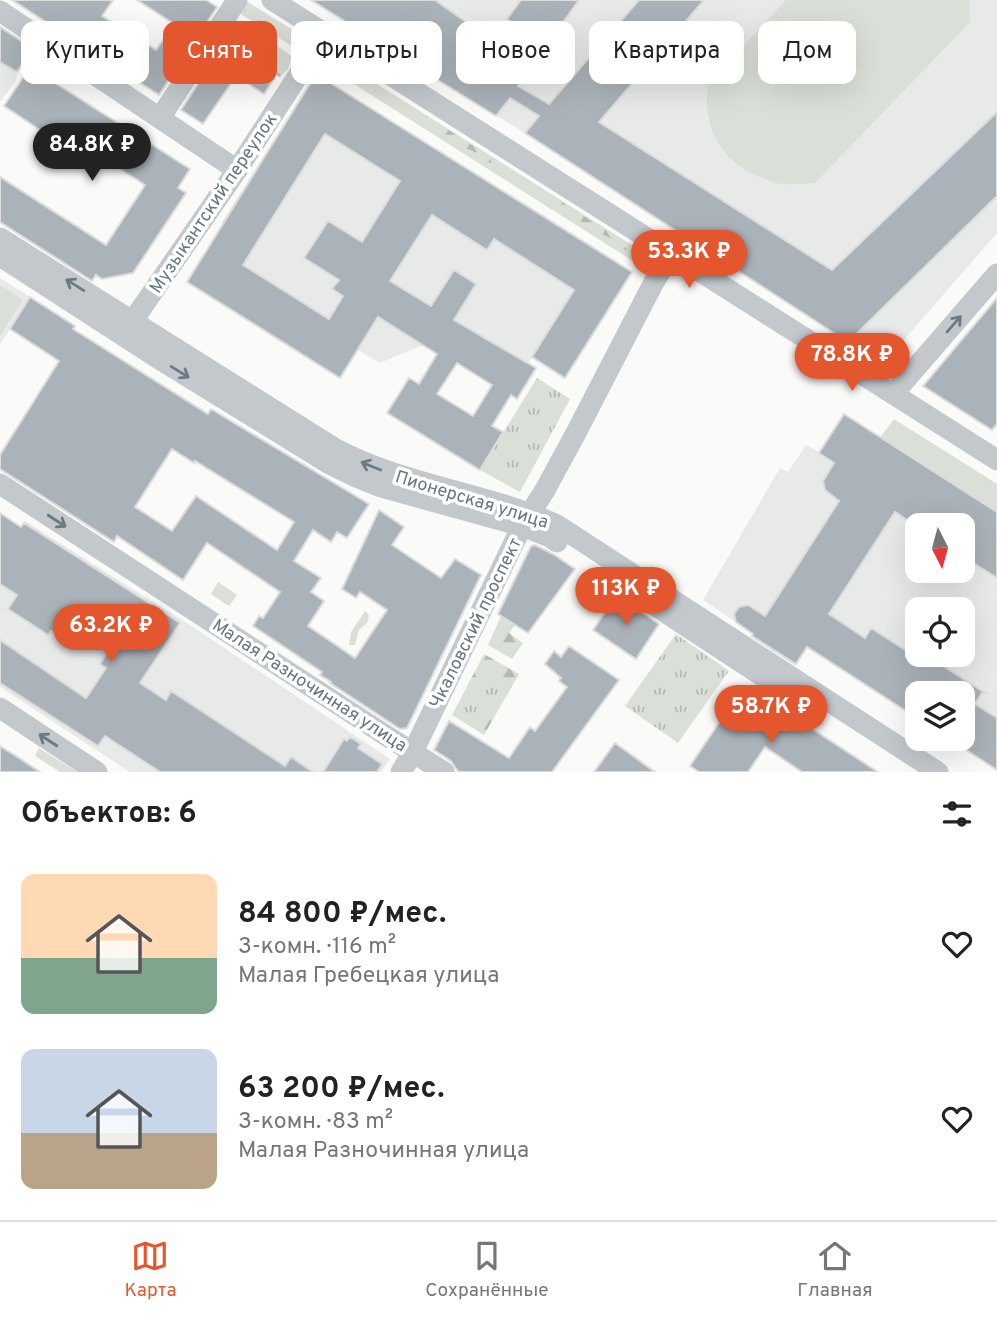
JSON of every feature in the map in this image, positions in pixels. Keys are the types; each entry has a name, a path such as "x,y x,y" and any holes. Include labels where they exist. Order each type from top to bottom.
{"street":[{"path":"160,118 237,0"},
{"path":"272,0 305,21"},
{"path":"0,11 237,170"},
{"name":"Музыкантский переулок","path":"128,328 293,84"},
{"path":"404,84 997,460"},
{"name":"Пионерская улица","path":"0,238 128,328"},
{"name":"Чкаловский проспект","path":"401,772 526,519 578,431 671,254"},
{"name":"Пионерская улица","path":"0,256 334,449 400,476 526,519 557,526 938,772"},
{"path":"893,394 997,274"},
{"name":"Малая Разночинная улица","path":"0,484 444,772"},
{"name":"Пионерская улица","path":"526,519 785,691 805,696 840,719 865,725"},
{"path":"0,708 97,772"}],"shaded area":[{"path":"336,0 997,0 997,233 883,364 442,82 442,21 343,21 329,11"},
{"path":"0,26 21,39 21,65 16,81 0,102"},
{"path":"310,84 332,84 632,272 565,378 533,357 528,363 454,320 423,345 380,363 358,350 340,378 187,282 212,242 230,229 221,224"},
{"path":"0,278 30,297 0,345"},
{"path":"845,414 997,512 997,770 967,751 975,751 975,681 905,681 905,710 808,647 795,666 751,637 755,631 744,627 703,600 780,468 788,472 806,445 819,452"},
{"path":"25,521 193,627 390,759 381,772 130,772 0,687 0,561"}],"green space":[{"path":"786,0 969,0 970,22 815,183 780,184 762,178 735,163 717,141 712,128 708,115 708,84 744,84 744,45 758,30 758,84 856,84 856,21 766,21"},
{"path":"246,1 291,29 291,46 277,37 277,21 252,21 239,13"},
{"path":"250,6 276,21 258,21 244,11"},
{"path":"277,22 291,33 291,44 277,32"},
{"path":"277,46 291,56 288,69 280,77 277,75"},
{"path":"354,84 377,84 643,252 636,263"},
{"path":"364,84 375,84 390,93 626,243 640,255 637,257 591,226 576,220 517,179 499,171 473,151 457,145 433,130 430,125"},
{"path":"0,285 23,300 0,336"},
{"path":"537,378 570,399 520,492 480,470"},
{"path":"894,419 997,484 997,512 880,438"},
{"path":"218,582 237,595 229,606 211,594"},
{"path":"365,611 369,615 367,623 359,630 355,645 349,645 351,632"},
{"path":"501,616 515,625 509,633 523,643 512,659 488,645"},
{"path":"676,634 729,671 678,743 625,706"},
{"path":"484,654 519,674 484,735 452,715"},
{"path":"481,669 508,684 484,726 459,711"},
{"path":"39,748 77,772 60,772 35,756"}],"building":[{"path":"12,0 113,0 102,16 110,21 44,21"},
{"path":"137,0 206,0 217,7 208,21 169,21"},
{"path":"311,0 435,0 465,21 456,21 456,84 519,84 518,86 549,104 566,84 575,84 575,74 589,58 589,84 632,84 599,122 832,270 997,112 997,196 848,342 525,133 539,116 510,98 496,116 442,83 442,21 344,21"},
{"path":"521,0 579,0 564,21 507,19"},
{"path":"639,0 704,0 686,21 621,21"},
{"path":"0,27 21,41 21,66 17,72 0,62"},
{"path":"163,40 163,84 166,84 159,95 142,84 149,84 149,46 156,50"},
{"path":"21,80 21,84 57,84 190,169 178,188 186,193 133,273 102,279 96,275 92,281 0,222 0,177 106,245 145,185 63,132 57,141 4,106"},
{"path":"198,84 230,84 203,124 181,110"},
{"path":"248,84 271,84 264,94"},
{"path":"310,84 332,84 632,272 565,378 532,357 574,290 494,239 487,250 432,215 390,281 431,306 454,270 476,284 454,320 536,368 517,399 511,395 492,426 503,432 480,470 387,413 409,378 419,384 437,354 378,317 340,378 187,282","holes":["325,134 400,181 362,242 328,221 304,258 339,280 332,289 343,296 329,319 243,265","457,363 492,385 473,416 437,394"]},
{"path":"30,297 75,326 73,329 208,414 211,409 369,504 347,538 337,532 331,542 313,530 294,561 321,578 311,592 324,601 308,626 355,658 387,610 360,592 356,598 342,589 379,510 404,527 392,545 441,578 455,559 481,575 407,728 400,729 330,683 320,675 322,672 253,626 259,616 263,618 280,592 207,543 183,580 117,536 114,542 0,469 0,455 59,361 10,329","holes":["172,449 194,463 195,461 294,522 277,550 196,496 172,531 135,507"]},
{"path":"997,298 997,424 992,430 923,386"},
{"path":"844,414 997,512 997,578 975,564 975,513 905,513 905,518 895,512 829,614 865,638 871,628 905,650 905,667 945,667 967,681 905,681 905,710 807,647 796,664 752,636 753,634 736,622 734,614 739,607 748,605 765,616 839,501 825,490 823,481 834,463 819,453"},
{"path":"0,513 21,527 24,523 180,623 140,683 166,700 171,691 285,766 291,757 313,772 160,772 105,736 98,746 0,683 0,640 86,698 106,668 100,664 114,642 80,620 66,641 51,631 48,635 8,609 17,595 0,584"},
{"path":"535,545 575,569 528,633 498,614 531,546"},
{"path":"617,595 659,624 636,659 593,630"},
{"path":"569,646 619,680 552,772 460,772 451,761 434,750 449,721 509,758 530,727 535,731 567,687 545,664 554,651 561,657"},
{"path":"975,686 985,693 982,693 975,704"},
{"path":"737,696 780,725 788,713 878,772 802,772 765,747 748,772 699,772 690,766"},
{"path":"975,704 997,718 997,770 968,751 975,751"},
{"path":"350,737 361,744 358,748 382,764 377,772 323,772 344,739 347,741"},
{"path":"615,743 655,772 594,772"},
{"path":"0,746 19,758 40,772 0,772"}]}
